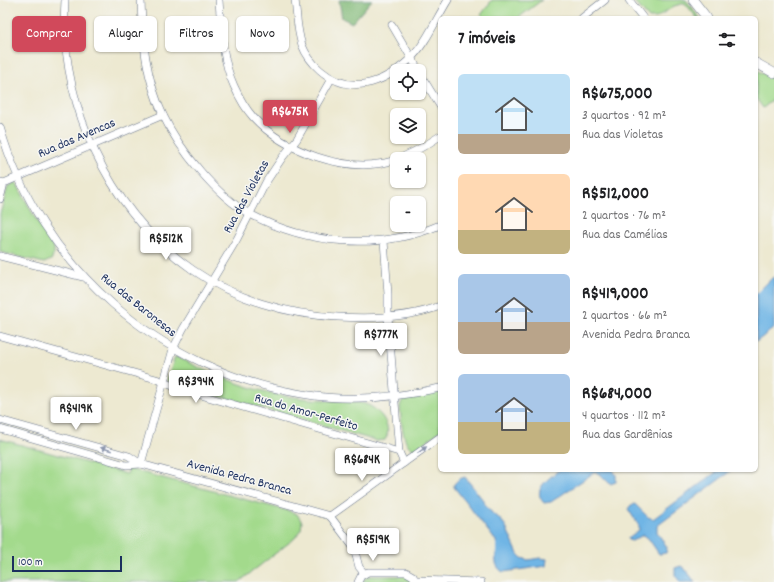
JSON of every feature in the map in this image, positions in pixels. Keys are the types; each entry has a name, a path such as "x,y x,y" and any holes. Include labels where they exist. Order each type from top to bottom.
{"street":[{"path":"65,0 64,25 69,70 77,104 92,145 118,194 145,228 176,257 212,281 249,298 277,308 295,312 329,317 388,317 429,310 438,307"},
{"path":"141,0 146,66 155,96 163,115 196,166 223,194 249,214 291,232 314,237 352,242 384,240 418,233 438,226"},
{"path":"219,0 224,54 234,86 252,116 276,136 311,155 346,164 366,165 390,161 413,153 438,137"},
{"path":"295,0 298,29 302,45 310,60 317,68 331,79 348,84 357,85 375,82 392,73 411,58 425,39 438,17"},
{"path":"439,16 448,0"},
{"path":"585,16 605,0"},
{"path":"629,0 641,16"},
{"path":"693,0 705,16"},
{"path":"392,26 415,64"},
{"path":"758,64 774,73"},
{"name":"Rua das Violetas","path":"141,464 173,349 183,329 237,239 266,182 306,126 331,79"},
{"path":"426,83 438,103"},
{"name":"Rua das Avencas","path":"2,182 18,177 163,115"},
{"name":"Rua das Baronesas","path":"0,127 18,177 38,216 66,256 96,290 120,310 173,349 220,372 274,389 303,394 338,398 370,398 394,396 438,388"},
{"path":"0,199 2,182"},
{"path":"384,240 388,317 399,452 404,463"},
{"path":"0,256 84,277"},
{"name":"Rua do Amor-Perfeito","path":"0,336 164,382 180,389 399,452"},
{"name":"Avenida Pedra Branca","path":"0,420 128,456 141,464 330,516"},
{"name":"Avenida Pedra Branca","path":"0,429 126,465 141,464"},
{"path":"364,573 359,567 354,548 330,516 438,438"},
{"path":"358,582 361,576 368,572 406,572 413,576 416,581 481,582"}],"green space":[{"path":"339,0 372,0 352,23 342,18"},
{"path":"492,0 542,0 521,16 481,15"},
{"path":"633,0 686,0 698,16 695,16 685,3 674,6 659,16 647,16"},
{"path":"758,71 774,79 774,99 763,108 758,101"},
{"path":"16,182 35,218 54,248 54,254 51,260 44,263 0,252 0,214 8,186"},
{"path":"175,357 230,380 271,393 293,397 346,401 367,405 378,412 385,420 388,430 387,435 385,440 377,441 170,382 167,380"},
{"path":"438,392 438,432 417,448 413,449 406,442 404,437 400,406 403,399"},
{"path":"0,439 127,474 129,469 289,511 297,514 302,522 301,529 295,538 239,582 0,582"},
{"path":"369,576 405,576 410,579 411,582 363,582 364,579"}],"water":[{"path":"774,276 774,328 758,340 758,292"},
{"path":"557,472 595,472 551,502 544,503 539,493 546,481"},
{"path":"595,472 614,472 616,475 616,482 610,484 601,475"},
{"path":"716,472 729,472 657,526 657,532 667,547 666,553 659,554 648,538 643,535 632,541 628,540 628,538 639,530 639,526 628,509 631,505 635,504 648,517 653,519"},
{"path":"465,477 483,500 485,505 505,525 518,554 522,558 528,560 540,558 547,559 546,566 503,572 499,569 496,562 496,541 454,487 454,484 459,479"},
{"path":"681,566 695,582 680,582 675,575 675,568"}]}
